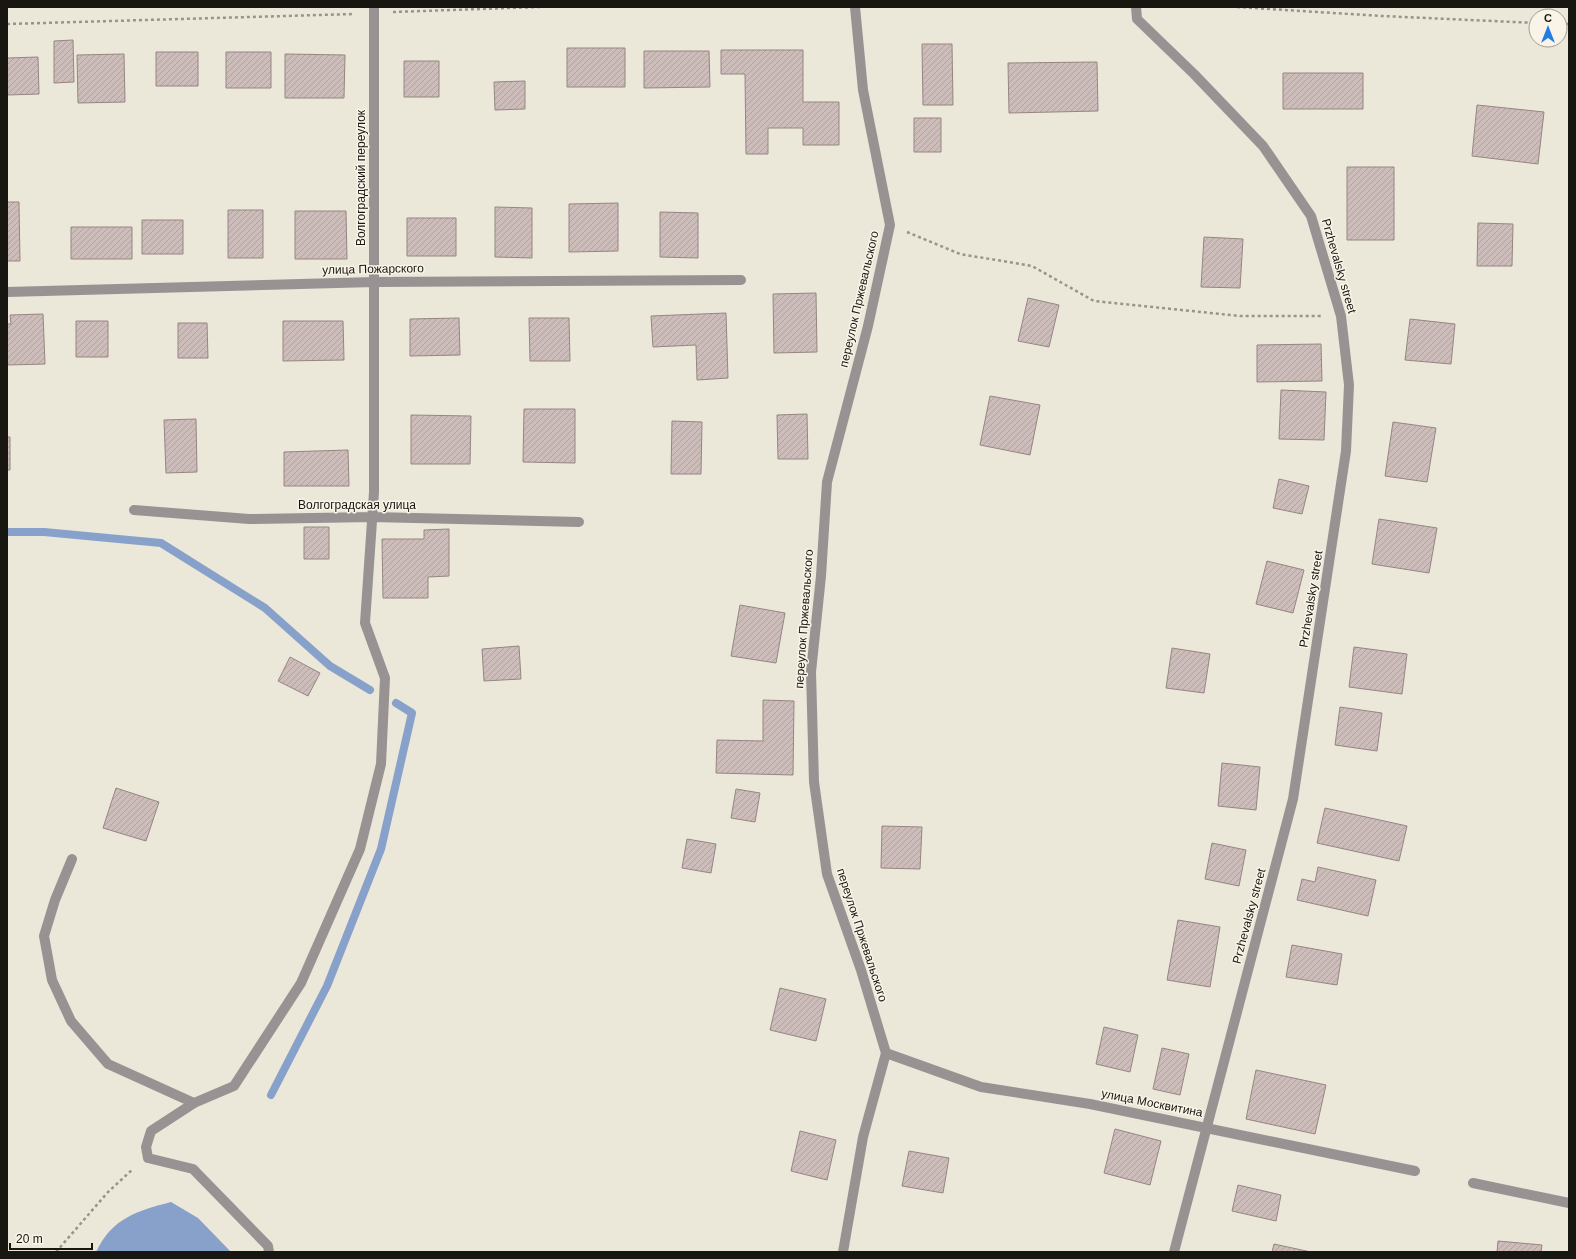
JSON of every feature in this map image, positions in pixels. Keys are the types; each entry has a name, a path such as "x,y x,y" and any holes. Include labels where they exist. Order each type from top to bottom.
{"street":[{"name":"переулок Пржевальского","path":"855,7 863,90 890,225 868,326 827,482 822,576 811,672 814,782 827,874 861,970 886,1053"},
{"name":"Przhevalsky street","path":"1136,7 1136,19 1194,74 1263,146 1311,216 1341,316 1349,385 1346,451 1293,799 1174,1252"},
{"name":"Волгоградский переулок","path":"148,1158 146,1147 151,1130 194,1103 234,1086 301,983 360,849 381,764 385,678 365,623 374,492 374,10"},
{"name":"улица Пожарского","path":"7,292 374,282 740,280"},
{"name":"Волгоградская улица","path":"134,510 249,520 372,517 579,522"},
{"path":"72,859 55,900 44,936 52,980 71,1020 108,1064 194,1103"},
{"name":"улица Москвитина","path":"886,1053 981,1086 1090,1104 1415,1171"},
{"path":"843,1252 863,1137 886,1053"},
{"path":"148,1158 194,1170 268,1246 269,1252"},
{"path":"1473,1183 1569,1203"}],"path":[{"path":"7,24 374,10 540,7"},
{"path":"1237,7 1382,16 1528,23"},
{"path":"890,225 960,254 1032,266 1094,301 1240,316 1341,316"},
{"path":"56,1252 123,1177 148,1158"}],"water":[{"path":"171,1202 198,1218 231,1252 96,1252 102,1240 110,1231 127,1218 147,1209"}],"building":[{"path":"73,40 74,82 54,83 54,41"},
{"path":"922,44 952,44 953,105 923,105"},
{"path":"567,48 625,48 625,87 567,87"},
{"path":"721,50 803,50 803,102 839,102 839,145 803,145 803,128 768,128 768,154 746,154 745,74 721,74"},
{"path":"644,51 709,51 710,87 644,88"},
{"path":"156,52 198,52 198,86 156,86"},
{"path":"226,52 271,52 271,88 226,88"},
{"path":"124,54 125,102 78,103 77,55"},
{"path":"285,54 345,55 344,98 285,98"},
{"path":"38,57 39,94 7,95 7,58"},
{"path":"404,61 439,61 439,97 404,97"},
{"path":"1097,62 1098,111 1009,113 1008,63"},
{"path":"1283,73 1363,73 1363,109 1283,109"},
{"path":"525,81 525,109 495,110 494,82"},
{"path":"1477,105 1544,112 1538,164 1472,156"},
{"path":"914,118 941,118 941,152 914,152"},
{"path":"1347,167 1394,167 1394,240 1347,240"},
{"path":"7,202 19,202 20,261 7,261"},
{"path":"618,203 618,251 569,252 569,204"},
{"path":"495,207 532,208 532,258 495,257"},
{"path":"228,210 263,210 263,258 228,258"},
{"path":"295,211 346,211 347,259 295,259"},
{"path":"660,212 698,213 698,258 660,257"},
{"path":"407,218 456,218 456,256 407,256"},
{"path":"142,220 183,220 183,254 142,254"},
{"path":"1478,223 1513,224 1512,266 1477,266"},
{"path":"71,227 132,227 132,259 71,259"},
{"path":"1204,237 1243,239 1240,288 1201,287"},
{"path":"816,293 817,352 774,353 773,294"},
{"path":"1028,298 1059,305 1049,347 1018,341"},
{"path":"726,313 728,378 697,380 696,345 653,347 651,316"},
{"path":"43,314 45,364 7,365 7,324 11,324 10,315"},
{"path":"459,318 460,355 410,356 410,319"},
{"path":"529,318 569,318 570,361 530,361"},
{"path":"1410,319 1455,324 1451,364 1405,360"},
{"path":"76,321 108,321 108,357 76,357"},
{"path":"283,321 343,321 344,360 283,361"},
{"path":"178,323 207,323 208,358 178,358"},
{"path":"1321,344 1322,381 1257,382 1257,345"},
{"path":"1281,390 1326,392 1324,440 1279,439"},
{"path":"990,396 1040,405 1030,455 980,445"},
{"path":"524,409 575,409 575,463 523,462"},
{"path":"807,414 808,459 778,459 777,415"},
{"path":"411,415 471,416 470,464 411,464"},
{"path":"196,419 197,472 166,473 164,420"},
{"path":"672,421 702,422 701,474 671,474"},
{"path":"1393,422 1436,428 1427,482 1385,476"},
{"path":"7,437 10,437 10,470 7,470"},
{"path":"348,450 349,486 284,486 284,452"},
{"path":"1279,479 1309,486 1302,514 1273,508"},
{"path":"1379,519 1437,528 1429,573 1372,564"},
{"path":"304,527 329,527 329,559 304,559"},
{"path":"449,529 449,576 428,577 428,598 383,598 382,539 424,539 424,530"},
{"path":"1267,561 1304,570 1293,613 1256,604"},
{"path":"740,605 785,613 776,663 731,656"},
{"path":"519,646 521,679 484,681 482,649"},
{"path":"1354,647 1407,654 1402,694 1349,687"},
{"path":"1172,648 1210,654 1204,693 1166,688"},
{"path":"290,657 320,673 308,696 278,681"},
{"path":"763,700 794,701 793,775 716,773 717,740 763,741"},
{"path":"1340,707 1382,713 1377,751 1335,745"},
{"path":"1222,763 1260,767 1256,810 1218,806"},
{"path":"116,788 159,802 146,841 103,828"},
{"path":"736,789 760,793 755,822 731,818"},
{"path":"1325,808 1407,826 1399,861 1317,843"},
{"path":"882,826 922,827 920,869 881,868"},
{"path":"687,839 716,844 711,873 682,868"},
{"path":"1212,843 1246,850 1239,886 1205,879"},
{"path":"1318,867 1376,880 1368,916 1297,900 1302,879 1315,882"},
{"path":"1178,920 1220,927 1210,987 1167,980"},
{"path":"1292,945 1342,954 1337,985 1286,977"},
{"path":"780,988 826,999 816,1041 770,1030"},
{"path":"1104,1027 1138,1035 1130,1072 1096,1064"},
{"path":"1162,1048 1189,1054 1180,1095 1153,1089"},
{"path":"1256,1070 1326,1085 1315,1134 1246,1119"},
{"path":"1115,1129 1161,1141 1150,1185 1104,1173"},
{"path":"800,1131 836,1140 827,1180 791,1171"},
{"path":"909,1151 949,1158 943,1193 902,1186"},
{"path":"1238,1185 1281,1195 1276,1221 1232,1211"},
{"path":"1498,1241 1542,1245 1541,1252 1497,1252"},
{"path":"1274,1244 1311,1252 1272,1252"}],"waterway":[{"path":"7,532 44,532 161,543 265,608 330,666 370,690"},
{"path":"271,1095 327,986 381,849 412,713 396,703"}]}
